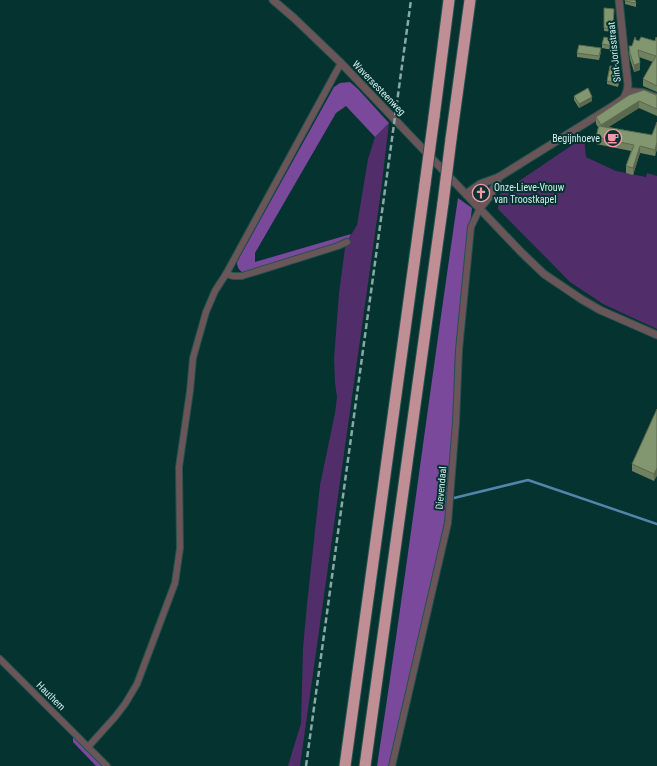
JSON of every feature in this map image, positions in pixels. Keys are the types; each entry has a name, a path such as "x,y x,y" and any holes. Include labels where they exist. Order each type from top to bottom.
{"highway":[{"path":"345,766 449,0"},
{"path":"365,766 470,0"}],"street":[{"name":"Waversesteenweg","path":"273,0 341,63 544,274 580,299 600,310 657,334"},
{"name":"Sint-Jorisstraat","path":"466,194 480,184 499,177 624,98 628,85 620,0"},
{"path":"88,747 115,717 137,684 175,583 180,548 179,467 193,358 206,312 215,291 226,274 341,63"},
{"path":"627,91 643,92 657,97"},
{"path":"480,208 490,196 499,177"},
{"name":"Dievendaal","path":"392,766 448,523 456,430 460,335 472,227 480,208"},
{"path":"226,274 242,276 347,242"},
{"name":"Hauthem","path":"0,659 107,766"}],"shaded area":[{"path":"350,82 389,123 375,137 346,106 336,113 255,253 255,262 351,234 348,240 247,272 242,272 238,268 237,262 334,87 340,83"},
{"path":"389,123 381,191 300,766 288,766 301,723 303,648 320,485 337,397 334,359 339,293 345,248 357,225 368,159 375,137"},
{"path":"584,137 586,157 616,171 646,177 647,173 657,176 657,329 603,304 570,282 498,209 500,194"},
{"path":"458,198 472,208 455,357 450,472 445,518 434,575 390,766 377,766 398,624"},
{"path":"73,737 103,766 96,766 73,742"}],"building":[{"path":"635,0 636,3 625,1"},
{"path":"604,8 614,9 613,28 604,28"},
{"path":"604,37 618,40 617,47 602,44"},
{"path":"635,37 636,40 639,41 641,37 655,41 656,37 657,38 657,86 643,79 656,56 638,50 640,63 634,65 629,46 632,46"},
{"path":"579,45 601,48 599,56 577,53"},
{"path":"610,66 621,68 618,83 607,81"},
{"path":"588,88 592,97 579,104 574,96"},
{"path":"644,90 656,95 657,94 657,109 639,101 601,125 596,117 629,95"},
{"path":"657,122 657,142 655,150 640,146 633,168 626,166 634,145 596,137 599,126 652,135"},
{"path":"657,409 657,468 654,474 632,464"}],"waterway":[{"path":"454,498 528,480 657,524"},
{"path":"440,500 447,499"}],"railway":[{"path":"306,766 411,0"}],"place":[{"name":"Begijnhoeve","path":"613,138"},
{"name":"Onze-Lieve-Vrouw van Troostkapel","path":"481,193"}]}
